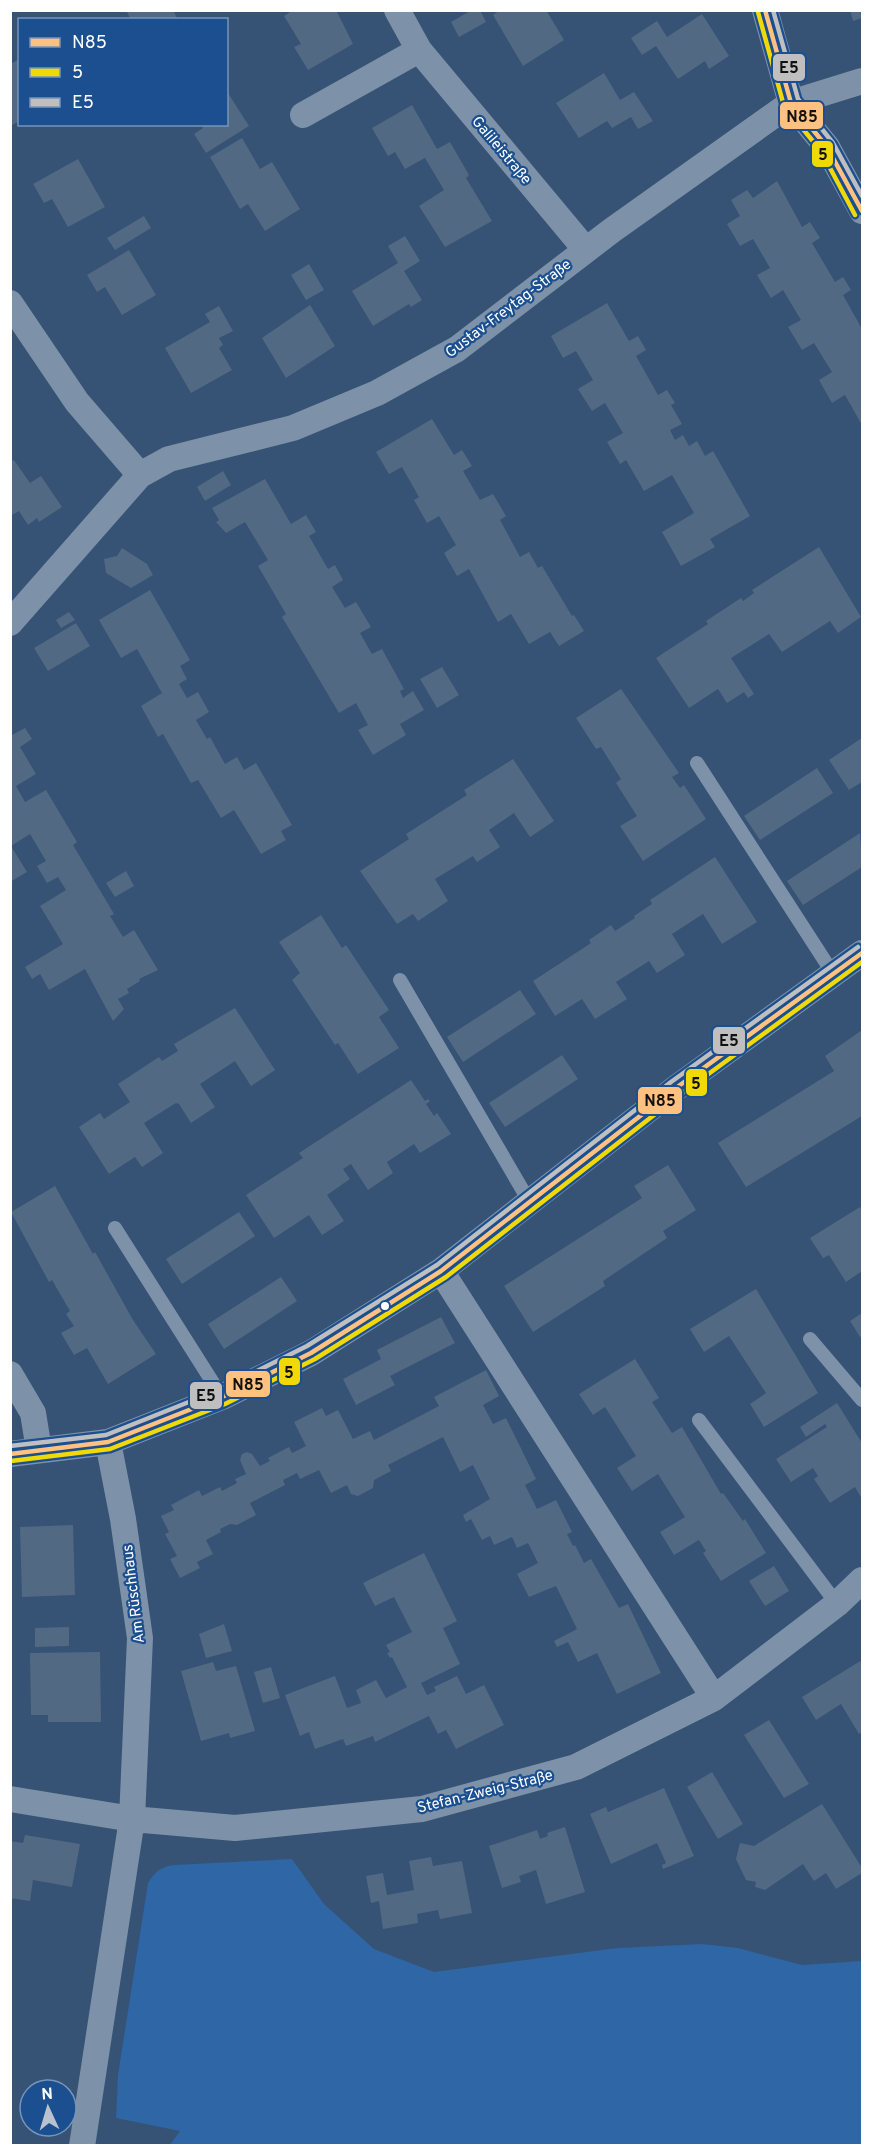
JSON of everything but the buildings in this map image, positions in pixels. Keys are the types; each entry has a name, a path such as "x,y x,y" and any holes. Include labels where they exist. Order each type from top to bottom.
{"street":[{"name":"Galileistraße","path":"397,10 418,50 586,250"},
{"path":"765,10 791,104 827,147 862,211"},
{"path":"303,115 418,50"},
{"name":"Gustav-Freytag-Straße","path":"10,623 140,475 169,459 292,428 377,393 457,349 586,250 791,104 862,81"},
{"path":"10,303 77,402 140,475"},
{"path":"10,1454 108,1442 222,1397 311,1353 441,1270 676,1088 862,953"},
{"path":"441,1270 714,1698"},
{"path":"10,1374 33,1413 39,1450"},
{"name":"Am Rüschhaus","path":"82,2145 132,1818 140,1638 123,1519 108,1442"},
{"name":"Stefan-Zweig-Straße","path":"132,1818 235,1828 422,1809 576,1767 714,1698 837,1604 862,1581"},
{"path":"10,1799 132,1818"}],"lane":[{"path":"697,763 834,975"},
{"path":"400,980 529,1200"},
{"path":"116,1228 222,1397"},
{"path":"810,1340 862,1401"},
{"path":"699,1420 837,1604"}],"shaded area":[{"path":"292,1859 324,1904 374,1949 434,1972 617,1948 702,1944 738,1948 802,1965 862,1961 862,2145 169,2146 180,2131 116,2118 118,2075 148,1883 159,1870 174,1865"}],"transit line":[{"name":"N85","path":"765,10 791,103 827,147 862,211"},
{"name":"E5","path":"773,10 798,99 833,143 862,196"},
{"name":"5","path":"758,12 784,106 821,151 855,215"},
{"name":"E5","path":"10,1446 106,1435 219,1390 307,1346 437,1265 671,1082 858,947"},
{"name":"N85","path":"10,1454 108,1442 222,1397 311,1353 441,1271 676,1088 862,953"},
{"name":"5","path":"11,1461 110,1449 225,1404 315,1359 446,1277 681,1094 862,962"}]}
